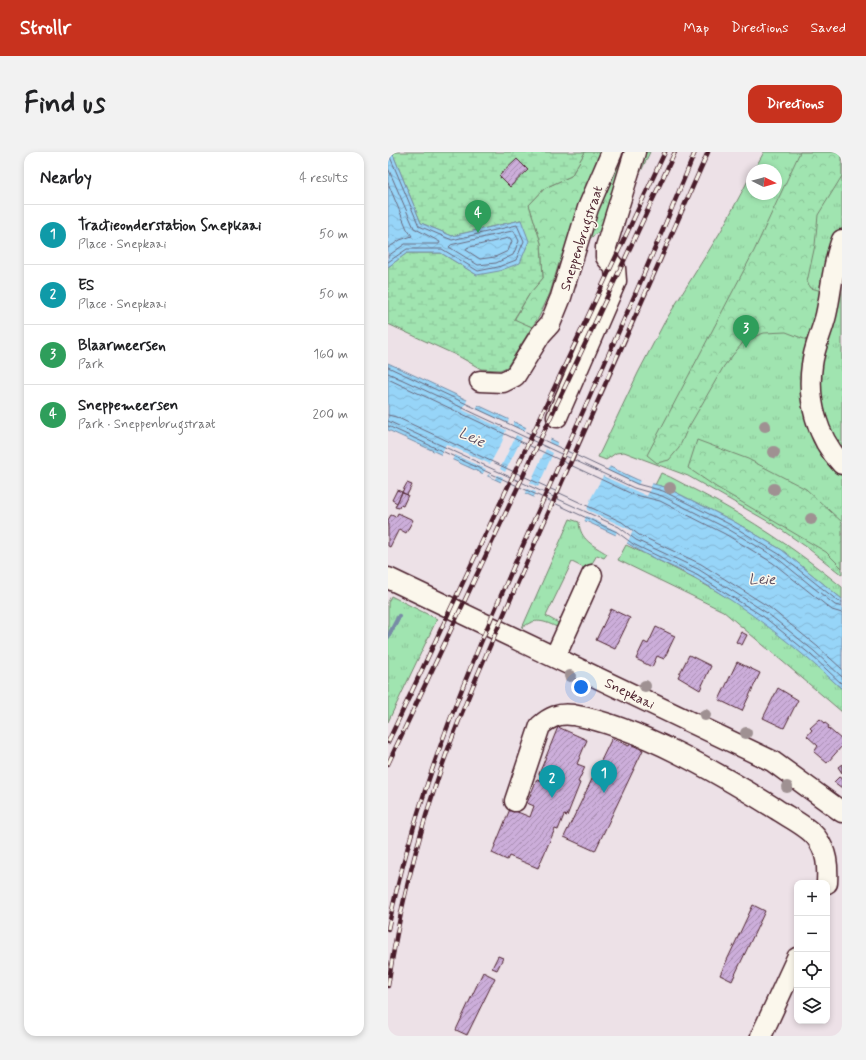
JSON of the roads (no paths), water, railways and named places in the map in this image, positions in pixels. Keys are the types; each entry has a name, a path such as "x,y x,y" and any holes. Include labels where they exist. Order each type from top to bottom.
{"street":[{"name":"Sneppenbrugstraat","path":"480,381 503,382 515,376 541,334 550,324 562,297 588,208 612,152"},
{"path":"557,417 616,281 615,268 606,257 606,247 635,152"},
{"path":"842,240 837,252 826,314 812,365 811,385 813,402 823,438 831,452 842,464"},
{"path":"555,657 592,575"},
{"name":"Snepkaai","path":"388,578 772,761 842,812"},
{"path":"515,801 540,726 550,717 572,715 612,725 662,746 726,779 793,820 815,836 824,851 828,866 827,880"},
{"path":"761,1036 794,964"}],"water":[{"path":"388,152 392,152 421,223 452,236 521,220 529,241 520,263 499,271 477,275 441,253 407,253 388,267"},
{"name":"Leie","path":"388,363 638,480 665,487 733,521 782,550 842,599 842,689 771,629 733,602 693,577 634,548 616,535 388,430"}],"waterway":[{"path":"388,637 399,616"}],"railway":[{"path":"388,742 665,152"},
{"path":"388,764 675,152"},
{"path":"388,929 416,820 433,766 452,714 517,558 639,286 695,152"},
{"path":"388,986 402,908 414,857 437,781 458,722 553,502 708,152"}],"place":[{"name":"Sneppemeersen","path":"478,233"},
{"name":"Blaarmeersen","path":"746,348"},
{"name":"Tractieonderstation Snepkaai","path":"604,793"},
{"name":"ES","path":"552,798"}]}
